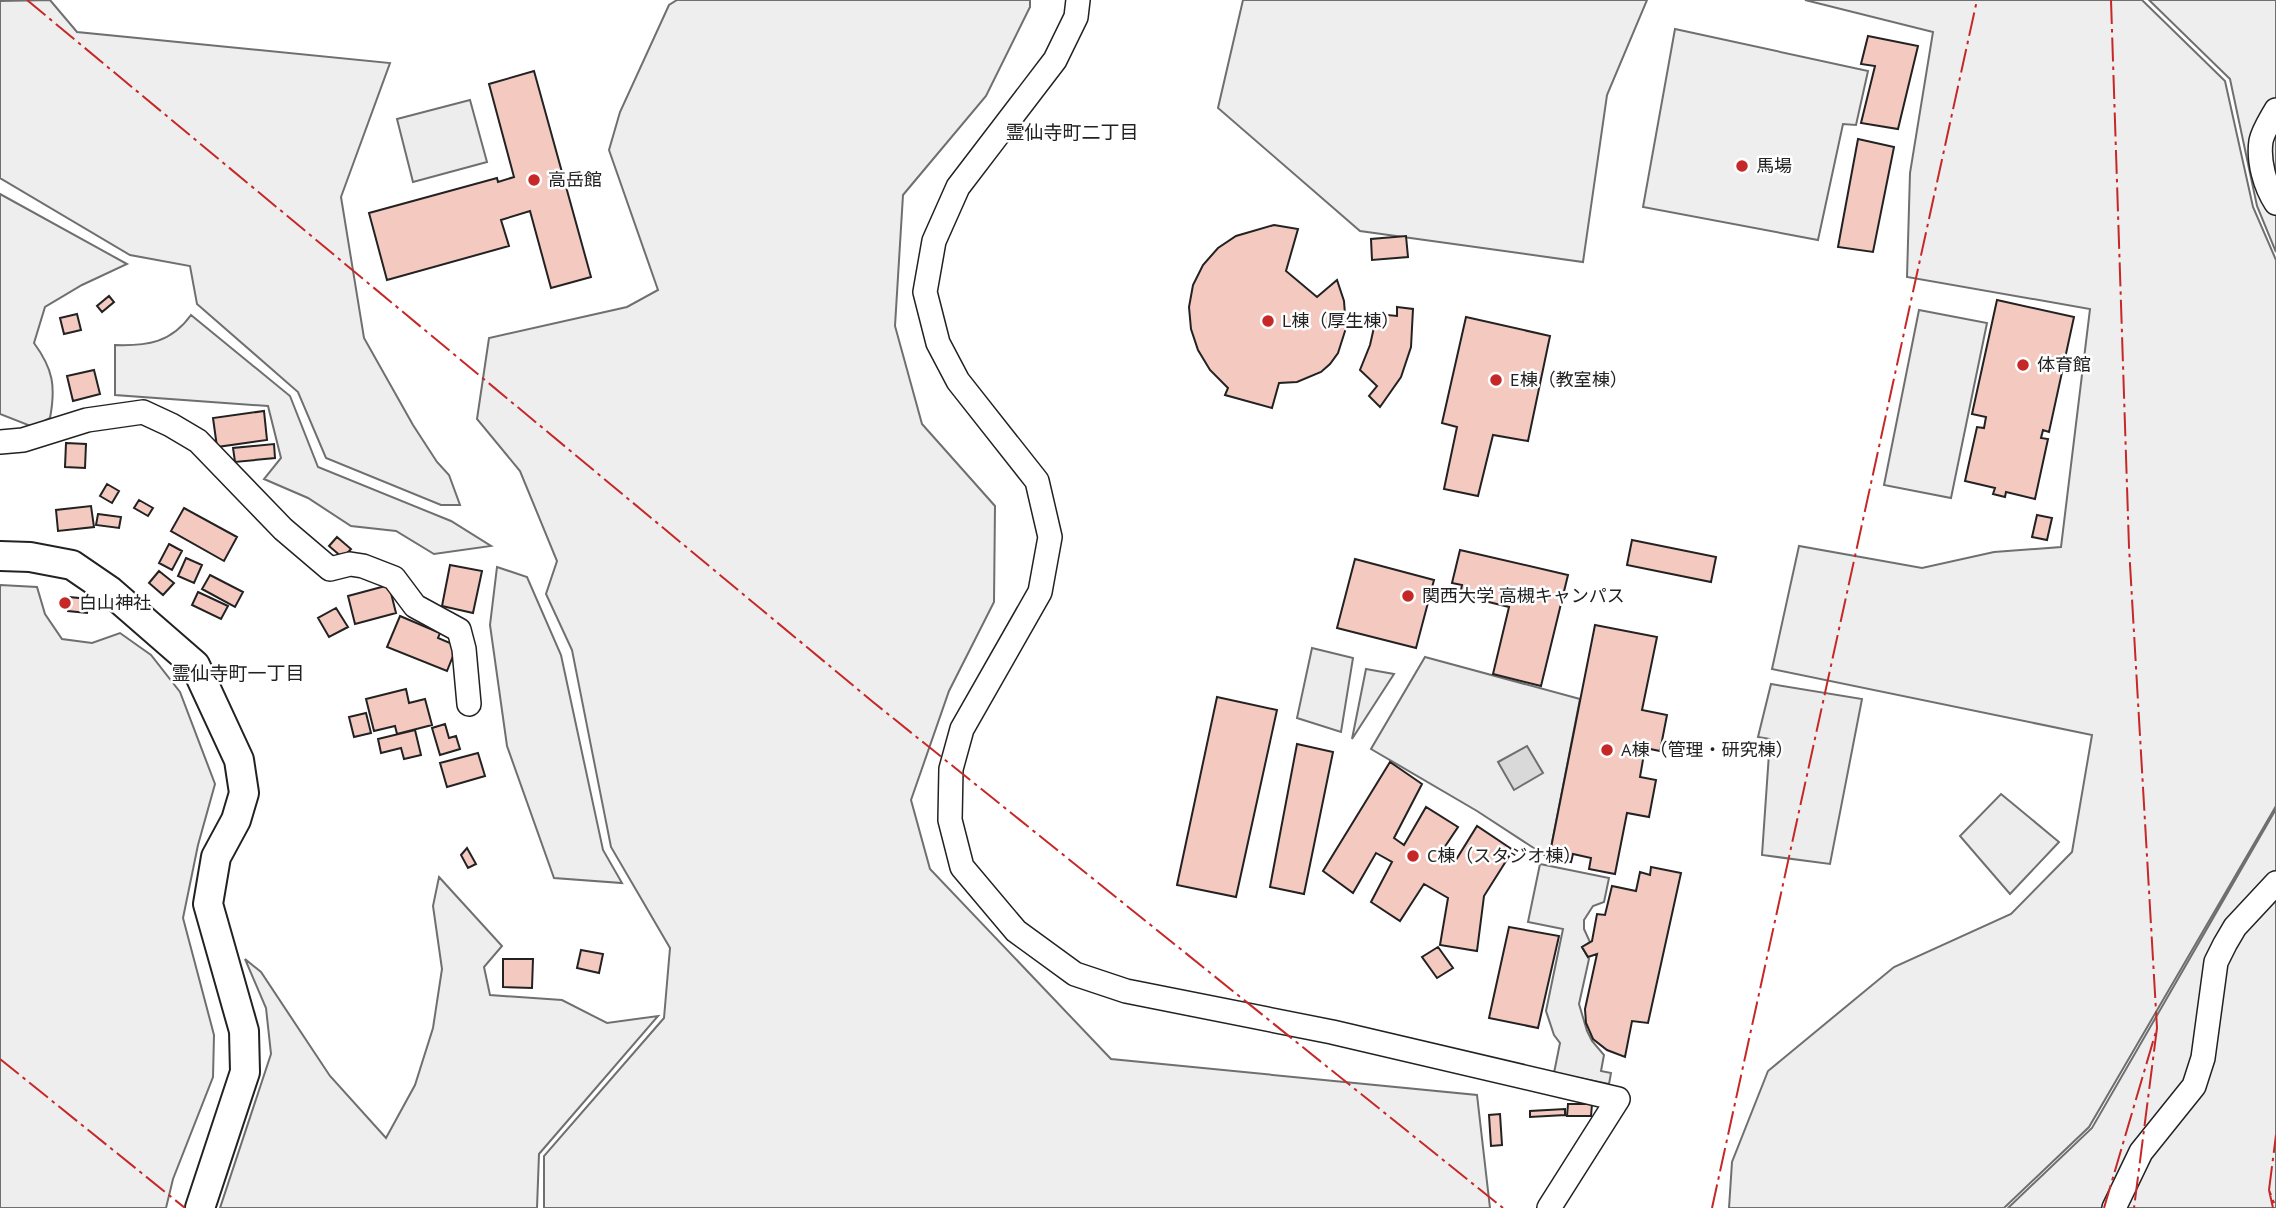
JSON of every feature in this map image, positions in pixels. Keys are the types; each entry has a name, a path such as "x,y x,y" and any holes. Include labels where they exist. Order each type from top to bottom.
{"main road":[{"path":"0,556 30,557 72,565 110,591 195,665 239,760 244,793 236,820 216,857 208,904 244,1031 244,1072 200,1208"}],"street":[{"path":"1078,0 1076,17 1055,60 958,187 934,242 925,292 938,343 958,381 1037,481 1050,537 1040,592 962,729 951,769 950,820 962,867 1016,931 1075,974 1126,991 1332,1032 1618,1099 1549,1208"},
{"path":"2276,110 2261,140 2262,167 2276,203"},
{"path":"0,442 23,440 87,420 143,412 171,425 198,441 283,529 330,569 363,566 394,578 415,606 459,630 464,649 469,704"},
{"path":"2114,1208 2141,1152 2194,1086 2203,1058 2216,962 2235,927 2276,883"}],"shaded area":[{"path":"50,0 77,32 390,63 341,197 364,338 413,425 437,462 449,475 460,505 441,505 326,458 298,392 197,304 190,266 130,255 0,178 0,1"},
{"path":"677,0 1030,0 1030,7 986,96 903,195 895,326 922,424 995,506 994,602 949,691 911,800 930,869 1111,1059 1477,1095 1490,1208 544,1208 544,1156 664,1018 670,948 611,847 572,650 546,594 557,561 520,471 477,419 489,338 627,307 658,290 609,150 620,112 669,5"},
{"path":"1243,0 1647,0 1607,95 1583,262 1360,231 1218,108"},
{"path":"1805,0 2142,0 2225,81 2253,207 2276,260 2276,806 2089,1127 2004,1208 1729,1208 1732,1162 1768,1071 1894,967 2011,914 2072,852 2092,735 1772,669 1799,546 1922,568 1994,552 2061,547 2090,309 1907,277 1910,173 1933,32"},
{"path":"2149,0 2276,0 2276,252 2257,206 2230,79"},
{"name":"馬場","path":"1675,29 1868,71 1856,125 1843,124 1818,240 1643,207"},
{"path":"470,100 487,162 413,182 397,119"},
{"path":"0,194 127,264 82,285 45,307 34,343 49,370 53,387 52,407 50,418 33,427 0,414"},
{"path":"1919,310 1987,323 1951,498 1884,485"},
{"path":"191,315 290,396 318,467 451,521 491,546 434,554 396,531 351,526 308,498 264,479 281,458 268,406 115,395 115,345 138,345 158,341 175,332"},
{"path":"497,567 527,577 561,655 603,850 622,883 554,878 507,746 490,625"},
{"path":"0,585 37,587 45,614 62,639 92,643 120,633 151,655 180,692 215,784 198,845 183,918 214,1035 213,1077 173,1179 166,1208 0,1208"},
{"path":"1312,648 1353,658 1341,732 1297,718"},
{"path":"1425,657 1580,699 1549,858 1477,811 1371,749"},
{"path":"1366,669 1394,674 1352,739"},
{"path":"1771,684 1862,699 1830,864 1762,855 1770,739 1758,737"},
{"path":"1527,746 1543,773 1514,790 1498,762"},
{"path":"2001,794 2059,842 2010,894 1960,836"},
{"path":"2276,809 2276,1208 2008,1208 2092,1128"},
{"path":"1540,864 1609,878 1604,902 1593,906 1584,920 1584,929 1590,942 1582,947 1589,959 1579,1004 1587,1031 1604,1055 1601,1071 1611,1073 1609,1084 1554,1073 1560,1043 1554,1035 1546,1011 1563,929 1528,922"},
{"path":"439,877 502,946 484,967 490,995 562,1000 607,1023 658,1016 539,1154 537,1208 220,1208 271,1054 266,1008 245,959 261,972 330,1076 386,1138 415,1085 433,1028 442,969 433,906"}],"building":[{"path":"1868,36 1918,46 1898,129 1861,123 1875,66 1861,64"},
{"name":"高岳館","path":"534,71 591,277 551,288 530,211 501,220 509,246 387,280 369,213 497,178 498,182 514,177 489,84"},
{"path":"1858,139 1894,147 1873,252 1838,247"},
{"name":"L棟（厚生棟）","path":"1274,225 1298,229 1286,271 1317,297 1337,280 1344,301 1346,328 1338,353 1330,364 1321,372 1297,382 1279,383 1272,408 1225,395 1228,388 1210,370 1198,350 1191,329 1189,307 1193,285 1203,265 1218,248 1236,236"},
{"path":"1406,236 1408,257 1372,260 1371,239"},
{"path":"109,296 114,302 102,312 97,306"},
{"name":"体育館","path":"1997,300 2074,317 2049,432 2043,430 2041,438 2048,439 2035,499 2006,492 2005,497 1993,494 1995,488 1965,481 1977,427 1984,428 1986,417 1972,414"},
{"path":"1397,307 1413,309 1411,347 1401,377 1380,407 1369,396 1377,386 1360,370 1370,345 1377,314 1397,316"},
{"path":"77,314 81,330 64,334 60,318"},
{"name":"E棟（教室棟）","path":"1466,317 1550,336 1528,441 1493,435 1478,496 1444,489 1457,427 1442,423"},
{"path":"94,370 100,394 73,401 67,376"},
{"path":"264,411 267,440 217,447 213,418"},
{"path":"66,443 86,444 85,468 65,467"},
{"path":"274,444 275,458 235,462 233,448"},
{"path":"107,484 119,491 112,503 100,496"},
{"path":"139,500 153,508 148,516 134,508"},
{"path":"91,506 94,527 58,531 56,510"},
{"path":"184,508 237,537 224,561 171,531"},
{"path":"98,514 121,517 119,528 96,525"},
{"path":"2037,515 2052,518 2047,540 2032,537"},
{"path":"337,537 351,549 343,558 329,546"},
{"path":"1632,540 1716,557 1711,582 1627,565"},
{"path":"169,544 182,551 172,570 159,563"},
{"path":"1460,550 1568,575 1541,686 1493,674 1509,607 1460,595 1462,585 1452,583"},
{"path":"186,558 202,565 194,583 178,576"},
{"path":"1355,559 1434,580 1416,648 1337,628"},
{"path":"450,565 482,571 473,613 442,606"},
{"path":"159,571 174,583 163,595 149,583"},
{"path":"210,575 243,592 235,607 202,589"},
{"path":"389,585 396,613 355,624 348,596"},
{"path":"198,592 228,606 221,619 192,605"},
{"path":"69,597 89,599 87,613 68,611"},
{"path":"336,608 348,627 329,637 318,618"},
{"path":"400,616 440,633 438,638 457,646 447,671 387,647"},
{"name":"A棟（管理・研究棟）","path":"1595,625 1657,637 1642,710 1667,715 1660,751 1645,748 1640,777 1656,780 1649,817 1627,813 1615,874 1589,869 1591,858 1573,854 1571,862 1549,858"},
{"path":"406,689 409,703 425,699 432,725 397,734 395,726 374,731 366,699"},
{"path":"1217,697 1277,710 1236,897 1177,885"},
{"path":"366,713 371,733 354,737 349,717"},
{"path":"445,724 449,738 456,736 460,749 440,755 432,728"},
{"path":"415,730 421,755 404,759 401,748 381,753 378,739"},
{"path":"1297,744 1333,752 1304,894 1270,887"},
{"path":"478,753 485,776 447,787 440,763"},
{"name":"C棟（スタジオ棟）","path":"1390,762 1422,784 1394,838 1404,845 1426,807 1458,827 1440,854 1454,863 1477,826 1513,850 1484,896 1477,951 1440,945 1448,898 1424,884 1400,921 1371,902 1392,862 1376,853 1353,893 1323,871"},
{"path":"467,848 476,864 468,868 461,855"},
{"path":"1651,867 1681,873 1648,1023 1632,1021 1625,1057 1607,1050 1593,1039 1586,1023 1585,1009 1597,954 1588,957 1582,947 1592,941 1597,914 1605,915 1612,886 1636,891 1640,872 1650,875"},
{"path":"1509,927 1559,936 1538,1028 1489,1018"},
{"path":"1438,947 1453,968 1437,978 1422,957"},
{"path":"581,950 603,954 599,973 577,968"},
{"path":"503,959 533,959 532,988 503,987"},
{"path":"1568,1104 1592,1104 1591,1116 1567,1116"},
{"path":"1565,1109 1565,1115 1530,1117 1530,1111"},
{"path":"1500,1114 1502,1145 1491,1146 1489,1115"}],"power":[{"path":"27,0 873,702 1503,1208"},
{"path":"1712,1208 1977,0"},
{"path":"2111,0 2129,547 2157,1028"},
{"path":"2104,1208 2157,1028 2134,1208"},
{"path":"0,1059 185,1208"},
{"path":"2269,1190 2276,1135"},
{"path":"2273,1208 2269,1190 2276,1208"}],"place":[{"name":"馬場","path":"1742,166"},
{"name":"高岳館","path":"534,180"},
{"name":"L棟（厚生棟）","path":"1268,321"},
{"name":"体育館","path":"2023,365"},
{"name":"E棟（教室棟）","path":"1496,380"},
{"name":"関西大学 高槻キャンパス","path":"1408,596"},
{"name":"白山神社","path":"65,603"},
{"name":"A棟（管理・研究棟）","path":"1607,750"},
{"name":"C棟（スタジオ棟）","path":"1413,856"}],"district":[{"name":"霊仙寺町二丁目","path":"1072,132"},
{"name":"霊仙寺町一丁目","path":"238,673"}]}
